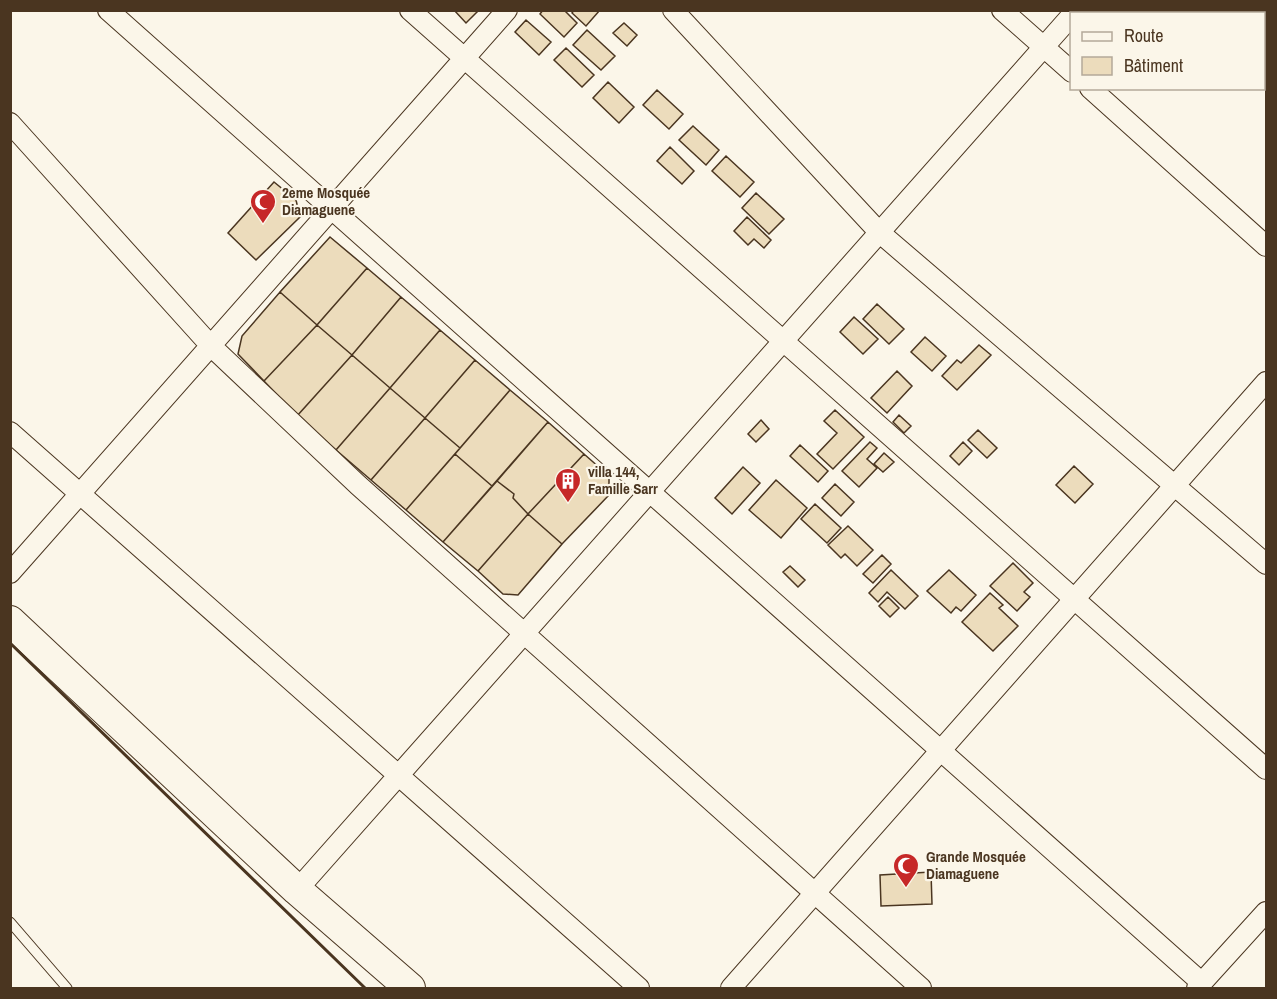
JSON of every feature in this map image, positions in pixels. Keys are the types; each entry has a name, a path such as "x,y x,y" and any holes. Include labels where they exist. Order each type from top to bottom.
{"main road":[{"path":"10,621 297,890 410,988"}],"street":[{"path":"108,10 941,751 1200,986 1266,912"},
{"path":"410,10 1266,769"},
{"path":"10,573 507,10"},
{"path":"673,10 879,232 1266,564"},
{"path":"1002,10 1070,71"},
{"path":"297,890 1070,16"},
{"path":"1092,90 1266,246"},
{"path":"10,123 211,346 358,485 921,988"},
{"path":"732,988 1266,382"},
{"path":"10,432 639,988"}],"lane":[{"path":"10,922 67,988"}],"building":[{"path":"454,10 479,10 466,23"},
{"path":"543,10 564,10 577,23 564,37 540,14"},
{"path":"574,10 600,10 586,26 572,13"},
{"path":"526,20 551,42 539,55 515,32"},
{"path":"624,23 637,35 627,46 613,33"},
{"path":"587,30 615,56 601,70 573,45"},
{"path":"566,48 594,75 582,87 554,60"},
{"path":"608,82 634,107 619,123 593,98"},
{"path":"657,90 683,114 669,129 643,105"},
{"path":"693,126 719,150 706,165 679,140"},
{"path":"670,147 694,171 682,184 657,161"},
{"path":"726,156 754,182 740,197 712,171"},
{"name":"2eme Mosquée Diamaguene","path":"274,182 296,200 300,217 256,260 228,233"},
{"path":"756,193 784,219 769,234 742,208"},
{"path":"747,217 771,240 764,248 754,239 748,245 734,231"},
{"path":"330,237 367,268 317,325 280,292"},
{"path":"367,268 401,297 352,355 317,325"},
{"path":"280,292 317,325 264,381 238,354 242,336"},
{"path":"401,297 440,330 390,388 352,355"},
{"path":"877,304 904,329 889,344 863,319"},
{"path":"854,317 878,339 863,354 840,332"},
{"path":"317,325 352,355 297,416 264,381"},
{"path":"440,330 475,360 425,418 390,388"},
{"path":"925,337 946,356 932,371 911,352"},
{"path":"979,345 991,355 957,390 942,376 957,360 961,363"},
{"path":"352,355 390,388 336,450 297,416"},
{"path":"475,360 510,390 460,448 425,418"},
{"path":"897,371 912,386 887,413 871,398"},
{"path":"390,388 425,418 371,480 336,450"},
{"path":"510,390 548,422 492,486 455,454"},
{"path":"835,410 864,437 833,469 817,454 837,433 824,421"},
{"path":"899,415 911,426 904,433 893,422"},
{"path":"425,418 460,448 406,510 371,480"},
{"path":"761,420 769,429 756,442 748,434"},
{"path":"548,422 584,454 528,514 513,498 514,494 497,481"},
{"path":"978,430 997,448 987,458 968,440"},
{"path":"870,442 877,448 867,459 877,468 859,487 842,471"},
{"path":"963,442 972,451 959,465 950,456"},
{"path":"800,445 828,471 818,482 790,456"},
{"path":"884,453 894,462 883,472 874,464"},
{"path":"455,454 492,486 443,542 406,510"},
{"name":"villa 144, Famille Sarr","path":"584,454 609,476 609,495 562,544 528,514"},
{"path":"1074,466 1093,484 1075,503 1056,485"},
{"path":"743,467 760,483 732,514 715,498"},
{"path":"776,480 807,508 781,538 749,510"},
{"path":"497,481 514,494 513,498 528,514 478,571 443,542"},
{"path":"835,484 854,502 841,516 822,498"},
{"path":"815,504 841,528 827,543 801,519"},
{"path":"528,514 562,544 518,595 503,594 478,571"},
{"path":"848,526 873,550 857,566 845,554 841,558 828,545"},
{"path":"882,555 891,564 873,583 863,574"},
{"path":"1013,563 1033,583 1024,592 1030,597 1017,611 990,586"},
{"path":"790,566 805,580 798,587 783,572"},
{"path":"891,570 918,596 905,609 887,592 878,602 869,593"},
{"path":"949,570 976,595 961,611 956,607 951,613 927,591"},
{"path":"990,593 1003,605 999,608 1018,626 993,651 962,622"},
{"path":"888,597 899,608 890,617 879,606"},
{"name":"Grande Mosquée Diamaguene","path":"931,872 932,904 881,906 880,875"}],"wall":[{"path":"10,643 365,988"}],"place":[{"name":"2eme Mosquée Diamaguene","path":"263,225"},
{"name":"villa 144, Famille Sarr","path":"568,504"},
{"name":"Grande Mosquée Diamaguene","path":"906,889"}]}
